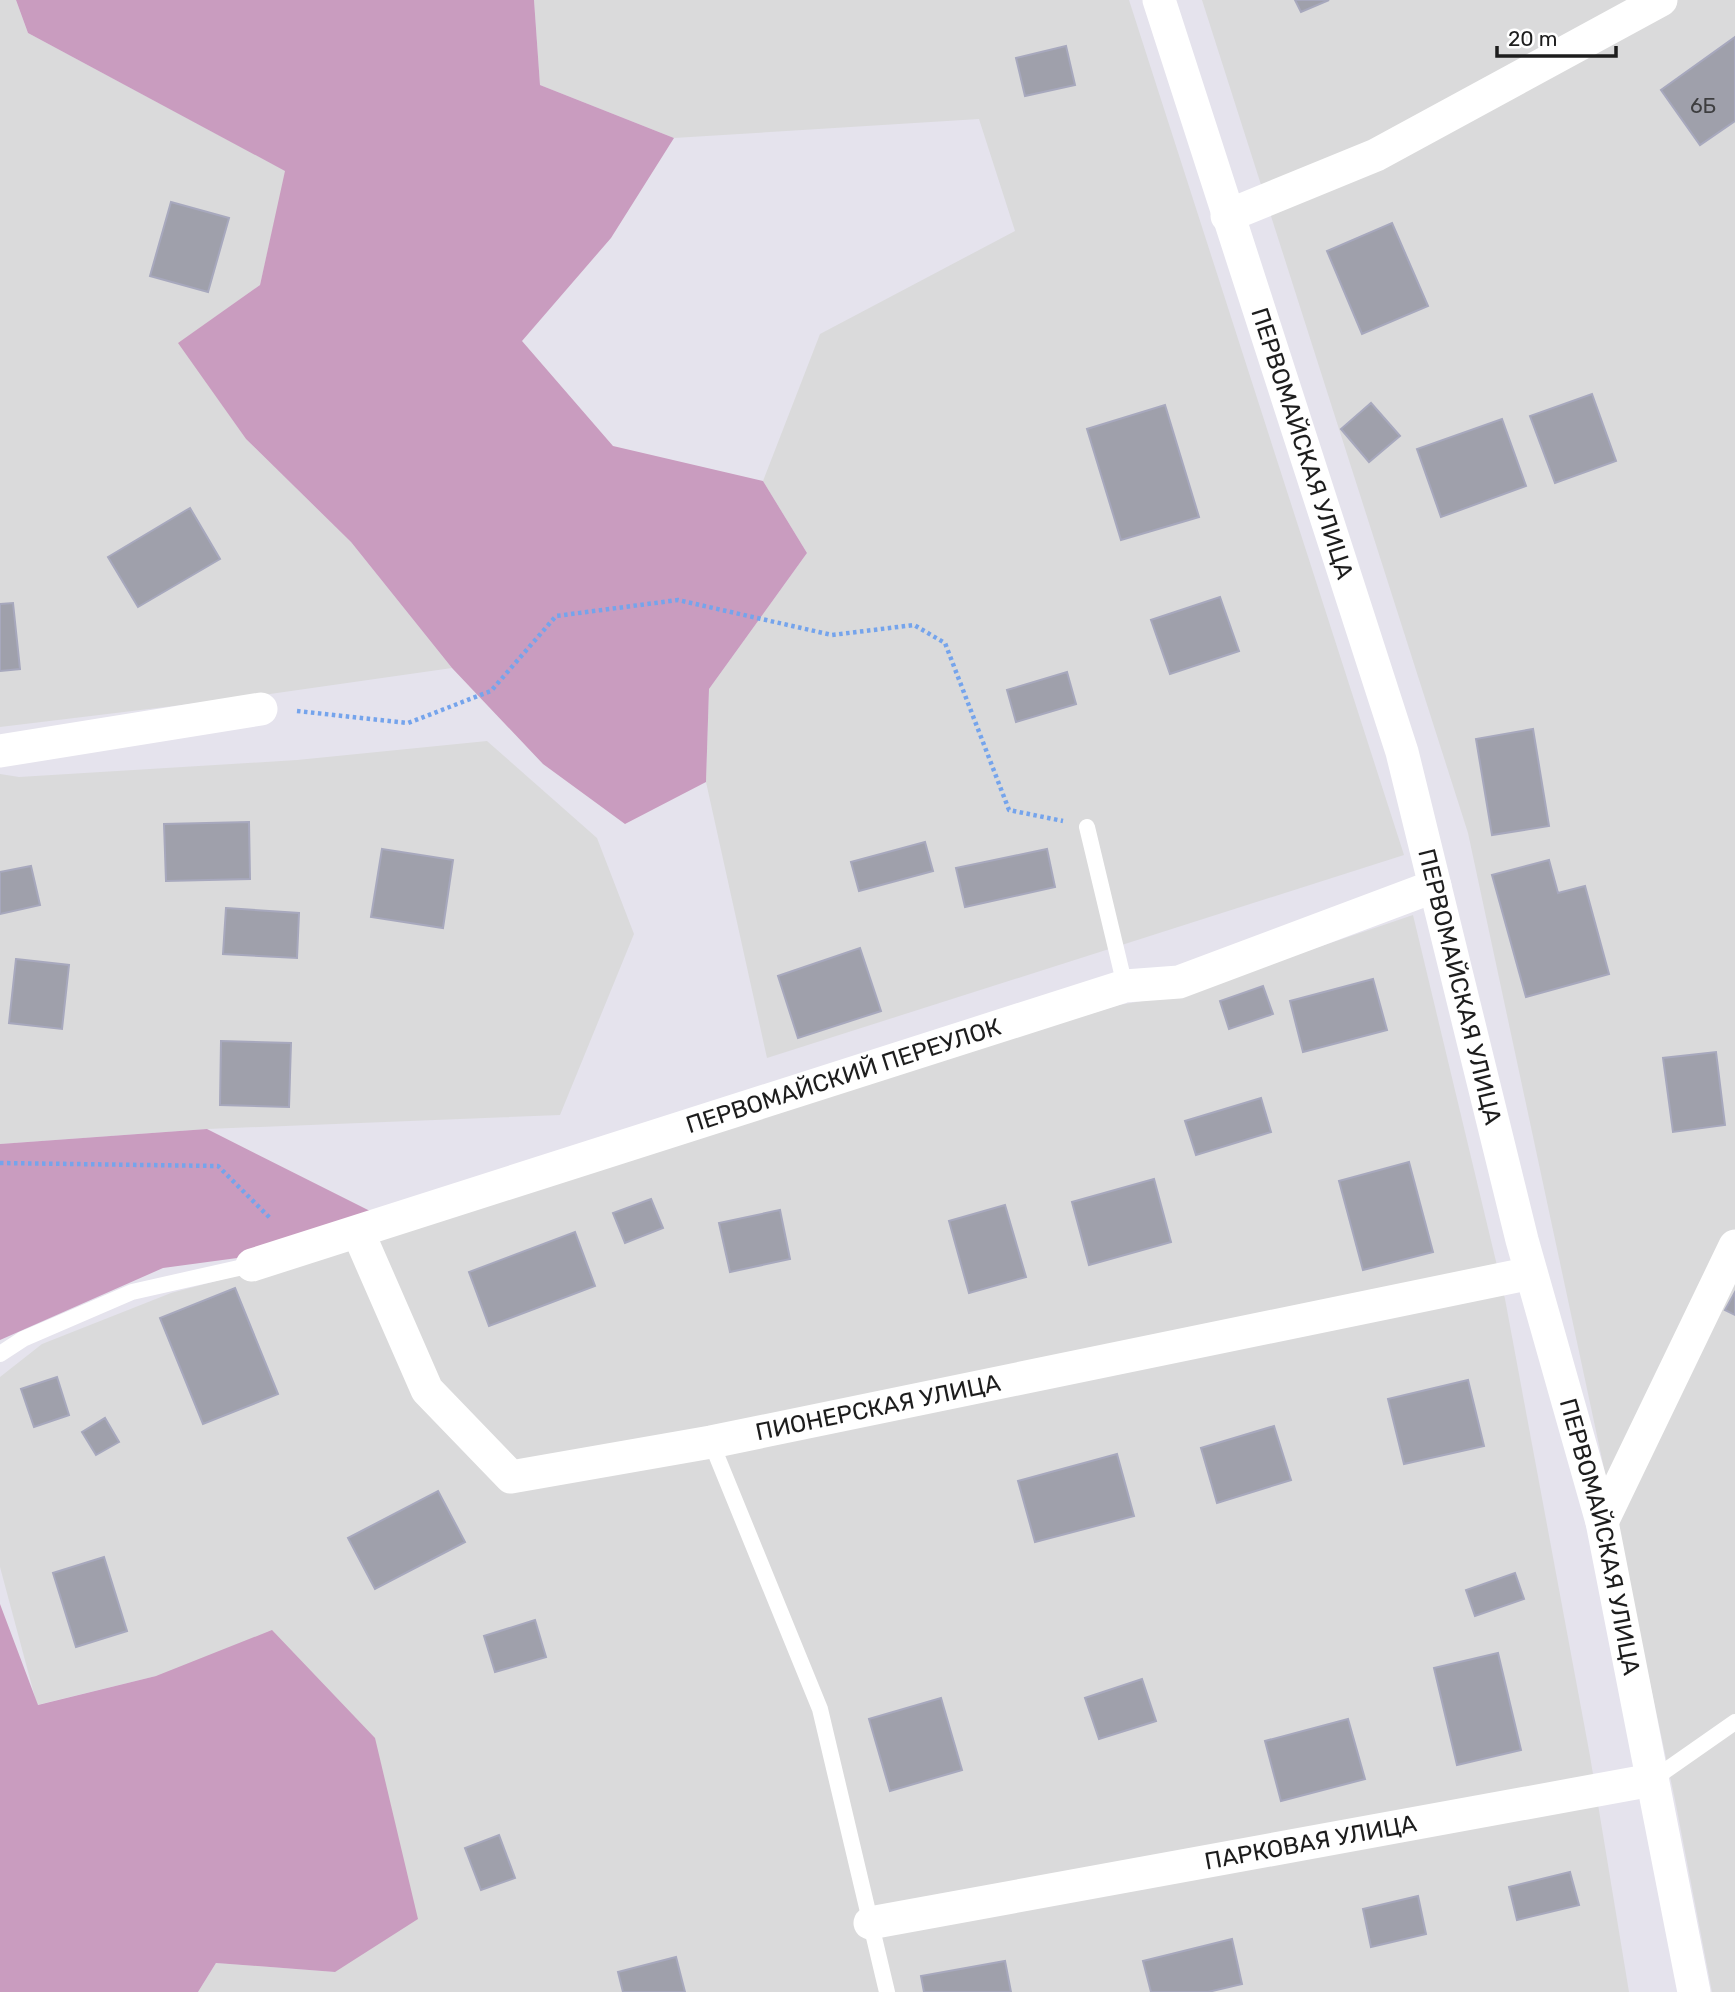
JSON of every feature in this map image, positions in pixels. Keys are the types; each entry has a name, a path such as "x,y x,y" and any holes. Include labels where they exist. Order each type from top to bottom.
{"street":[{"name":"ПЕРВОМАЙСКАЯ УЛИЦА","path":"1159,0 1402,752 1531,1273 1602,1522 1694,1992"},
{"path":"1227,216 1376,155 1661,0"},
{"path":"0,751 261,709"},
{"name":"ПЕРВОМАЙСКИЙ ПЕРЕУЛОК","path":"252,1265 1125,986 1179,982 1435,886"},
{"name":"ПИОНЕРСКАЯ УЛИЦА","path":"358,1232 427,1390 511,1477 711,1441 1531,1273"},
{"path":"1602,1522 1735,1246"},
{"name":"ПАРКОВАЯ УЛИЦА","path":"870,1923 1652,1780"}],"lane":[{"path":"1087,827 1125,986"},
{"path":"0,1354 23,1339 132,1292 252,1265"},
{"path":"711,1441 820,1709 887,1992"},
{"name":"ПАРКОВАЯ УЛИЦА","path":"1652,1780 1735,1722"}],"path":[{"path":"261,709 408,723 491,691 556,616 678,600 832,635 914,625 945,643 1009,810 1087,827"},
{"path":"0,1163 218,1166 301,1250"}],"shaded area":[{"path":"0,0 16,0 28,33 286,171 260,285 179,343 246,439 351,542 452,668 256,696 0,727"},
{"path":"16,0 534,0 540,85 674,138 611,238 522,341 613,446 763,481 807,553 709,689 706,782 625,824 543,764 452,668 351,542 246,439 178,343 260,285 285,171 28,33"},
{"path":"534,0 1129,0 1404,855 767,1058 706,782 709,689 807,553 763,481 820,334 1015,231 979,119 674,138 540,85"},
{"path":"1202,0 1735,0 1735,1992 1712,1992 1675,1800 1468,833"},
{"path":"487,741 597,838 634,934 560,1115 207,1129 0,1144 0,774 19,777 297,760"},
{"path":"1413,915 1505,1299 1590,1756 1629,1992 198,1992 216,1963 335,1972 156,1676 37,1705 0,1567 0,1377 42,1344 171,1293 311,1256 1119,1005 1177,995"},
{"path":"207,1129 382,1217 252,1256 163,1268 0,1340 0,1144"},
{"path":"0,1604 38,1705 156,1676 272,1630 375,1738 418,1919 335,1972 216,1963 198,1992 0,1992"}],"building":[{"path":"1295,0 1329,0 1301,12"},
{"path":"1735,37 1735,121 1700,145 1661,90"},
{"path":"1066,46 1075,85 1025,96 1016,58"},
{"path":"171,202 229,218 208,292 150,276"},
{"path":"1392,223 1428,306 1362,334 1327,251"},
{"path":"1592,394 1616,461 1555,483 1530,416"},
{"path":"1371,403 1400,436 1369,462 1341,429"},
{"path":"1165,405 1199,517 1121,540 1087,429"},
{"path":"1502,419 1526,486 1441,517 1417,449"},
{"path":"190,508 220,559 138,607 108,557"},
{"path":"1220,597 1239,651 1170,674 1151,620"},
{"path":"13,603 20,669 0,671 0,604"},
{"path":"1067,672 1076,704 1016,722 1007,690"},
{"path":"1533,729 1549,826 1492,835 1476,739"},
{"path":"249,822 250,879 166,881 164,824"},
{"path":"925,842 933,871 859,891 851,862"},
{"path":"382,849 453,860 443,928 371,917"},
{"path":"1047,849 1055,887 965,907 956,868"},
{"path":"1549,860 1558,893 1585,886 1609,974 1526,997 1492,875"},
{"path":"31,866 40,905 0,914 0,872"},
{"path":"226,908 299,913 297,958 223,954"},
{"path":"860,948 881,1011 798,1038 778,976"},
{"path":"16,959 69,965 62,1029 9,1023"},
{"path":"1373,979 1387,1030 1303,1052 1290,1001"},
{"path":"1263,986 1273,1014 1229,1029 1220,1001"},
{"path":"221,1041 291,1043 289,1107 220,1105"},
{"path":"1716,1052 1725,1125 1673,1132 1663,1058"},
{"path":"1261,1098 1271,1132 1196,1155 1185,1121"},
{"path":"1409,1162 1433,1252 1363,1270 1339,1181"},
{"path":"1154,1179 1171,1242 1089,1265 1072,1202"},
{"path":"651,1199 663,1228 625,1243 613,1213"},
{"path":"1005,1205 1026,1277 969,1293 949,1221"},
{"path":"780,1210 790,1259 730,1272 719,1223"},
{"path":"575,1232 595,1286 489,1326 469,1272"},
{"path":"235,1288 278,1394 203,1424 160,1318"},
{"path":"1735,1292 1735,1315 1725,1310"},
{"path":"57,1377 69,1415 34,1427 21,1389"},
{"path":"1468,1380 1484,1446 1404,1464 1388,1399"},
{"path":"105,1418 119,1442 96,1455 82,1432"},
{"path":"1274,1426 1291,1480 1217,1503 1201,1448"},
{"path":"1117,1454 1134,1516 1035,1542 1018,1481"},
{"path":"438,1491 465,1542 375,1589 348,1538"},
{"path":"104,1557 127,1631 76,1647 53,1573"},
{"path":"1515,1573 1524,1599 1475,1616 1466,1590"},
{"path":"535,1620 546,1657 495,1672 484,1636"},
{"path":"1498,1653 1521,1750 1457,1765 1434,1668"},
{"path":"1142,1679 1156,1721 1099,1739 1085,1698"},
{"path":"941,1698 962,1770 890,1791 869,1719"},
{"path":"1348,1719 1365,1779 1281,1801 1265,1741"},
{"path":"499,1835 515,1878 481,1890 465,1848"},
{"path":"1570,1872 1579,1905 1517,1920 1509,1887"},
{"path":"1418,1896 1426,1934 1371,1947 1363,1909"},
{"path":"1232,1939 1242,1984 1208,1992 1151,1992 1143,1961"},
{"path":"676,1957 685,1992 623,1992 618,1972"},
{"path":"1005,1961 1011,1992 924,1992 921,1976"}]}
